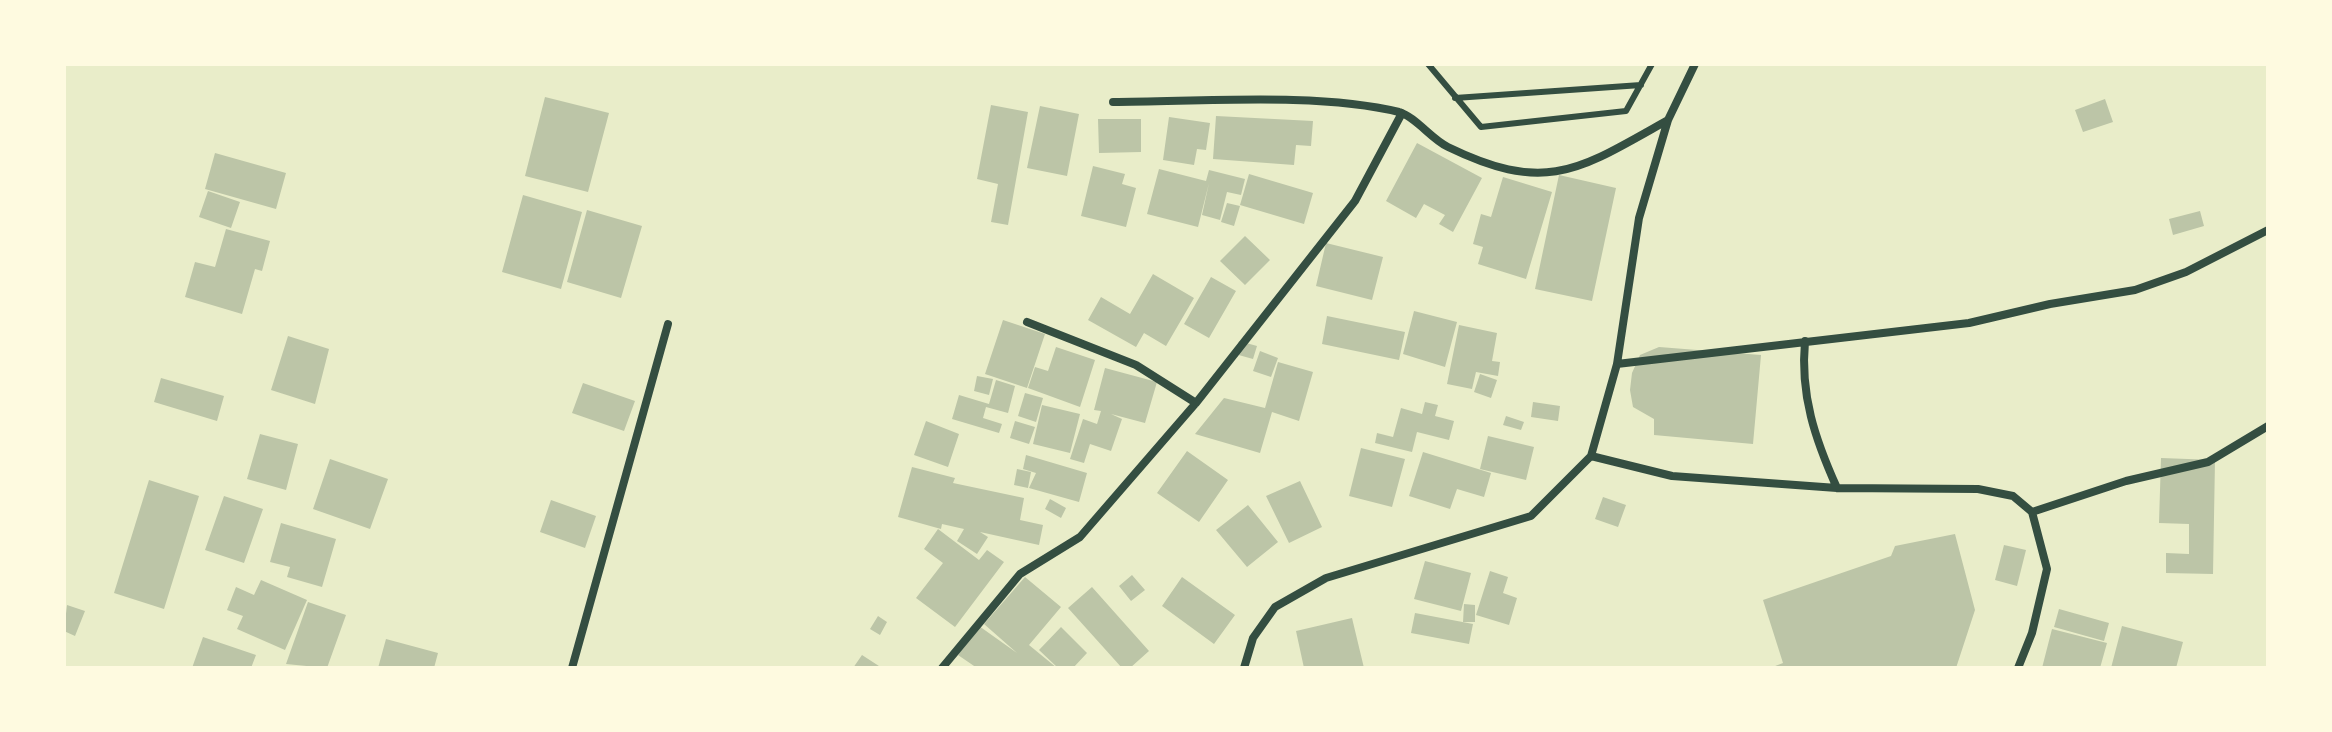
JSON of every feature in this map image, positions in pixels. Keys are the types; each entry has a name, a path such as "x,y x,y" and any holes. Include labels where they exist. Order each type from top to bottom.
{"street":[{"path":"1244,668 1253,638 1275,607 1326,578 1531,516 1591,456 1617,364 1639,218 1668,120 1695,64"},
{"path":"1113,102 1318,102 1402,113 1440,143 1484,164 1513,173 1544,174 1589,163 1668,120"},
{"path":"942,668 1020,574 1080,537 1196,403 1355,201 1402,113"},
{"path":"1617,364 1969,323 2050,304 2135,290 2186,272 2268,230"},
{"path":"1027,322 1136,365 1196,403"},
{"path":"572,668 668,324"},
{"path":"1805,341 1802,372 1807,411 1837,488"},
{"path":"2032,512 2126,481 2208,462 2268,426"},
{"path":"1591,456 1672,476 1837,488 1978,489 2013,496 2032,512 2047,569 2032,633 2018,668"}],"lane":[{"path":"1428,64 1481,127 1626,111 1652,64"},
{"path":"1455,98 1641,85"}],"building":[{"path":"545,97 609,113 588,192 525,176"},
{"path":"2105,99 2113,122 2083,132 2075,110"},
{"path":"991,105 1028,112 1008,225 991,222 998,184 977,179"},
{"path":"1040,106 1079,114 1067,176 1027,168"},
{"path":"1216,116 1313,121 1311,146 1296,145 1294,165 1213,159"},
{"path":"1169,117 1210,123 1206,150 1197,149 1194,165 1163,160"},
{"path":"1098,119 1141,119 1141,152 1099,153"},
{"path":"1417,143 1482,178 1453,232 1439,224 1445,215 1424,204 1416,218 1386,201"},
{"path":"215,153 286,173 276,209 205,189"},
{"path":"1093,166 1125,174 1122,184 1136,188 1126,227 1081,216"},
{"path":"1159,169 1206,181 1209,170 1245,179 1241,195 1227,192 1220,220 1202,215 1209,183 1198,227 1147,214"},
{"path":"1249,174 1313,193 1304,224 1240,205"},
{"path":"1559,175 1616,188 1592,301 1535,289"},
{"path":"1503,177 1552,192 1526,279 1478,264 1483,247 1473,244 1481,214 1491,217"},
{"path":"208,191 240,202 231,228 199,217"},
{"path":"523,195 582,212 561,289 502,272"},
{"path":"1227,203 1240,206 1234,226 1221,222"},
{"path":"587,210 642,226 621,298 567,282"},
{"path":"2200,211 2204,226 2173,235 2169,219"},
{"path":"226,229 270,241 262,271 255,269 242,314 185,297 195,262 215,267"},
{"path":"1245,236 1270,260 1245,285 1220,261"},
{"path":"1326,243 1383,257 1372,300 1316,286"},
{"path":"1153,274 1194,298 1166,346 1144,333 1136,347 1088,320 1101,297 1130,314"},
{"path":"1211,277 1236,291 1209,338 1184,324"},
{"path":"1414,311 1457,322 1445,367 1403,354"},
{"path":"1327,316 1405,332 1399,360 1322,344"},
{"path":"1003,320 1045,334 1027,388 985,374"},
{"path":"1459,325 1497,333 1492,361 1500,362 1498,376 1476,372 1472,389 1447,384"},
{"path":"288,336 329,349 315,404 271,390"},
{"path":"1239,341 1257,346 1253,359 1235,354"},
{"path":"1056,347 1095,360 1080,407 1028,388 1035,367 1048,371"},
{"path":"1659,347 1761,355 1753,444 1654,435 1654,419 1633,407 1630,390 1632,373 1640,355"},
{"path":"1260,351 1278,358 1271,377 1253,371"},
{"path":"1278,362 1313,372 1299,421 1272,412 1260,453 1195,434 1224,398 1265,408"},
{"path":"1105,368 1157,382 1145,423 1111,414 1122,419 1111,451 1090,444 1084,463 1070,459 1083,419 1097,424 1101,411 1094,410"},
{"path":"1480,374 1497,380 1491,398 1474,392"},
{"path":"977,376 993,379 989,395 974,391"},
{"path":"161,378 224,396 217,421 154,402"},
{"path":"996,380 1015,386 1008,413 986,407 983,418 1002,424 999,433 952,419 959,395 989,404"},
{"path":"583,383 635,401 624,431 572,413"},
{"path":"1025,393 1043,398 1036,422 1018,416"},
{"path":"1425,402 1438,405 1435,416 1454,421 1449,440 1417,432 1412,452 1375,443 1377,433 1393,437 1401,408 1422,414"},
{"path":"1533,402 1560,406 1558,421 1531,417"},
{"path":"1042,405 1080,414 1070,453 1033,444"},
{"path":"1506,416 1524,422 1521,430 1503,425"},
{"path":"926,421 959,434 948,467 914,455"},
{"path":"1015,421 1035,427 1029,444 1010,438"},
{"path":"260,434 298,444 286,490 247,479"},
{"path":"1488,436 1534,447 1526,480 1480,469"},
{"path":"1361,448 1405,459 1392,507 1349,496"},
{"path":"1187,451 1228,480 1199,522 1157,493"},
{"path":"1423,452 1491,473 1484,497 1457,489 1450,509 1409,496"},
{"path":"1026,455 1087,473 1079,502 1029,488 1036,473 1023,469"},
{"path":"2161,458 2215,460 2213,574 2166,573 2166,553 2189,554 2189,524 2159,523"},
{"path":"330,459 388,479 370,529 313,509"},
{"path":"912,467 955,478 953,483 1024,498 1020,520 1043,525 1039,545 980,532 988,537 977,554 957,541 964,529 942,524 941,529 898,517"},
{"path":"1017,469 1031,472 1028,488 1014,485"},
{"path":"149,480 199,496 164,609 114,593"},
{"path":"1300,481 1322,527 1289,543 1266,496"},
{"path":"224,496 263,509 244,563 205,550"},
{"path":"1603,497 1626,505 1618,527 1595,519"},
{"path":"1050,499 1066,508 1061,518 1045,509"},
{"path":"551,500 596,516 585,548 540,532"},
{"path":"1248,505 1278,542 1247,567 1216,530"},
{"path":"281,523 336,539 322,587 287,577 290,567 270,562"},
{"path":"938,529 979,560 987,550 1004,562 955,627 916,598 943,563 924,549"},
{"path":"1955,534 1975,610 1956,668 1770,668 1783,663 1763,600 1891,556 1895,546"},
{"path":"2004,545 2026,550 2017,586 1995,580"},
{"path":"1425,561 1471,573 1461,611 1414,599"},
{"path":"1490,571 1508,577 1503,593 1517,598 1509,625 1476,615"},
{"path":"1132,575 1145,590 1131,601 1119,586"},
{"path":"1025,577 1061,607 1029,645 1057,668 977,668 958,655 979,626 1017,653 984,624"},
{"path":"1182,577 1235,615 1214,644 1162,606"},
{"path":"261,580 307,600 285,650 237,629 243,616 227,610 236,587 254,595"},
{"path":"1092,587 1149,651 1130,668 1122,668 1068,608"},
{"path":"308,602 346,615 327,668 286,664"},
{"path":"1464,604 1475,605 1475,622 1463,622"},
{"path":"67,605 85,611 75,636 64,631"},
{"path":"2059,609 2109,623 2104,641 2054,627"},
{"path":"1415,613 1473,624 1469,644 1411,633"},
{"path":"878,616 887,622 880,635 870,629"},
{"path":"1352,618 1364,668 1304,668 1296,631"},
{"path":"2122,626 2183,642 2176,668 2111,668"},
{"path":"1061,627 1087,653 1073,668 1058,668 1039,650"},
{"path":"2052,629 2107,643 2100,668 2042,668"},
{"path":"203,637 256,655 251,668 192,668"},
{"path":"386,639 438,653 434,668 378,668"},
{"path":"862,655 882,668 853,668"}]}
